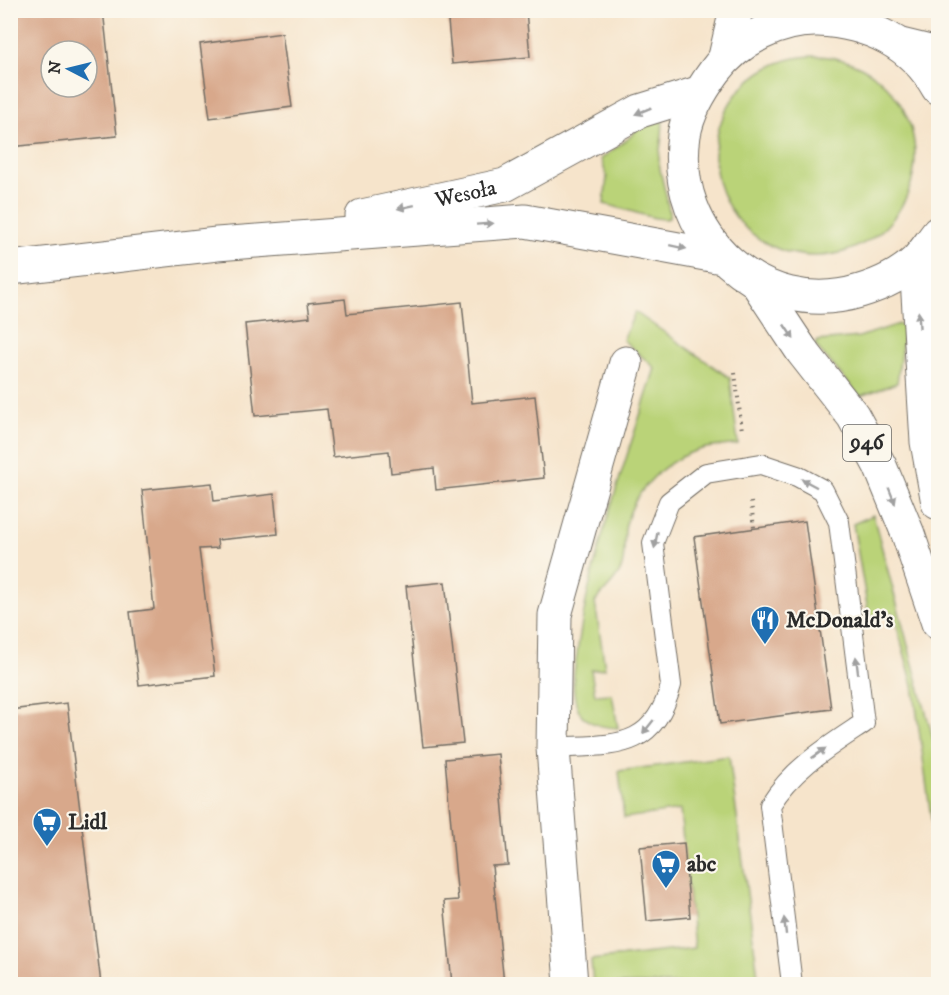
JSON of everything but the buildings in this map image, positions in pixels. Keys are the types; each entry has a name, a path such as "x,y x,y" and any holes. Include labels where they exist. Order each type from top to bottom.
{"main road":[{"path":"725,57 736,10"},
{"path":"939,88 930,74 901,45 871,20 811,20 780,26 751,39 725,57 698,93 684,134 683,178 696,221 722,257 757,283 797,297 840,298 880,285 916,262 939,233"},
{"path":"901,45 939,54"},
{"name":"Wesoła","path":"217,244 505,185 640,111 698,93"},
{"name":"Wesoła","path":"10,268 217,244 525,221 722,257"},
{"path":"916,262 927,442 939,503"},
{"name":"946","path":"757,283 802,351 853,416 880,466 908,534 939,623"},
{"path":"571,984 553,748 555,615 626,363"}],"lane":[{"path":"553,748 627,742 645,733 667,702 671,685 653,543 669,502 706,473 761,464 797,476 823,490 839,522 864,723 803,765 783,783 770,805 792,984"}],"path":[{"path":"735,373 743,437"}],"green space":[{"path":"815,56 834,58 862,68 892,93 907,118 913,137 915,156 913,175 903,203 878,233 853,248 834,254 815,256 796,254 768,244 738,219 723,194 717,175 715,156 717,137 727,109 752,79 777,64 796,58"},
{"path":"662,115 659,162 669,218 657,218 604,204 607,177 601,159 629,138 649,116"},
{"path":"635,312 730,378 738,444 711,447 689,453 665,467 645,487 630,511 625,529 621,569 595,602 605,668 591,670 595,695 612,694 618,728 599,725 583,717 577,706 573,684 584,612 601,541 655,368 623,340"},
{"path":"899,324 904,328 897,383 860,396 815,345 818,341 859,337"},
{"path":"873,515 938,757 938,869 913,685 893,612 869,617 853,524"},
{"path":"729,756 759,984 593,984 591,960 694,948 680,810 624,818 619,771"}],"place":[{"name":"McDonald's","path":"765,646"},
{"name":"Lidl","path":"47,848"},
{"name":"abc","path":"666,890"}]}
